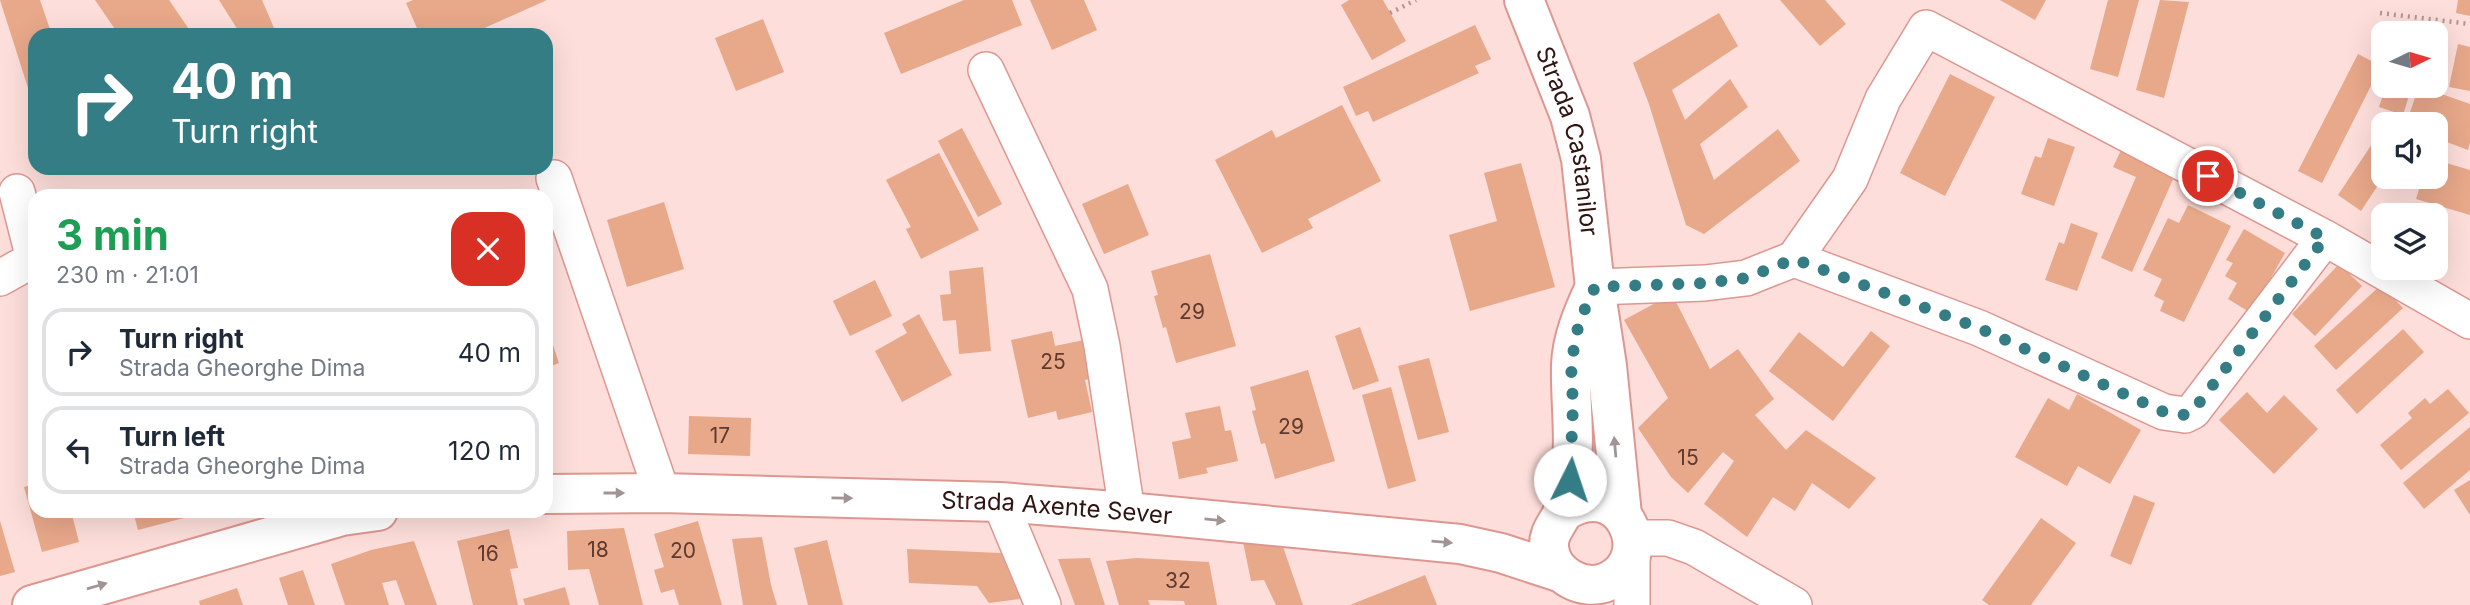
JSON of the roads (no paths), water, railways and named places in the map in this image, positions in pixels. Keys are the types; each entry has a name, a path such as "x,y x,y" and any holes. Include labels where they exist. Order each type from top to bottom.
{"main road":[{"name":"Strada Castanilor","path":"1530,2 1570,116 1581,159 1595,287 1629,535"},
{"path":"1562,513 1570,480 1571,364 1579,322 1595,287"},
{"name":"Strada Axente Sever","path":"553,494 662,493 1000,502 1127,512 1460,544 1501,553 1574,587"},
{"path":"1585,502 1598,502 1611,507 1629,535 1627,564 1609,581 1574,587 1554,562 1549,550 1549,537 1562,513 1585,502"},
{"path":"32,605 335,518"}],"street":[{"path":"1595,287 1706,283 1746,278 1794,259 1850,179 1883,99 1926,28 2325,238 2470,321"},
{"path":"986,70 1090,289 1102,346 1127,512"},
{"path":"554,178 662,493"},
{"path":"18,192 28,234"},
{"path":"1794,259 1979,328 2164,412 2185,415 2193,411 2325,238"},
{"path":"0,278 28,262"},
{"path":"1000,502 1043,605"},
{"path":"1629,535 1668,538 1694,547 1794,605"},
{"name":"Strada Castanilor","path":"1629,535 1632,605"}]}
